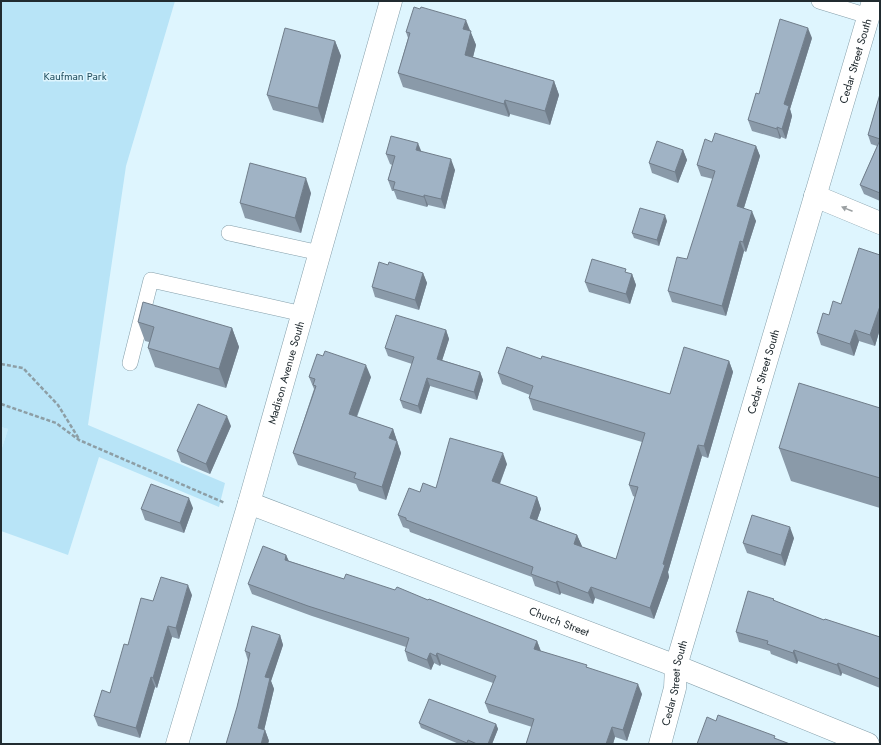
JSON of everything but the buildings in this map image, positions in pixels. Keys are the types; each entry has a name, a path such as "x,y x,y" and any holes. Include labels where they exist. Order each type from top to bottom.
{"street":[{"name":"Madison Avenue South","path":"177,744 238,504 303,314 391,1"},
{"name":"Cedar Street South","path":"660,744 675,688 676,666 870,8"},
{"path":"815,196 880,223"},
{"name":"Church Street","path":"238,504 676,666 868,744"}],"lane":[{"path":"819,1 870,8"},
{"path":"229,233 320,253"},
{"path":"130,364 151,280 303,314"}],"path":[{"path":"1,364 23,368 58,405 79,440"},
{"path":"1,404 56,423 79,440 238,504"}],"shaded area":[{"path":"1,427 8,429 1,451"}],"green space":[{"name":"Kaufman Park","path":"1,1 175,1 126,166 88,425 225,483 219,507 99,457 68,555 1,531 1,451 8,429 1,427"}]}
